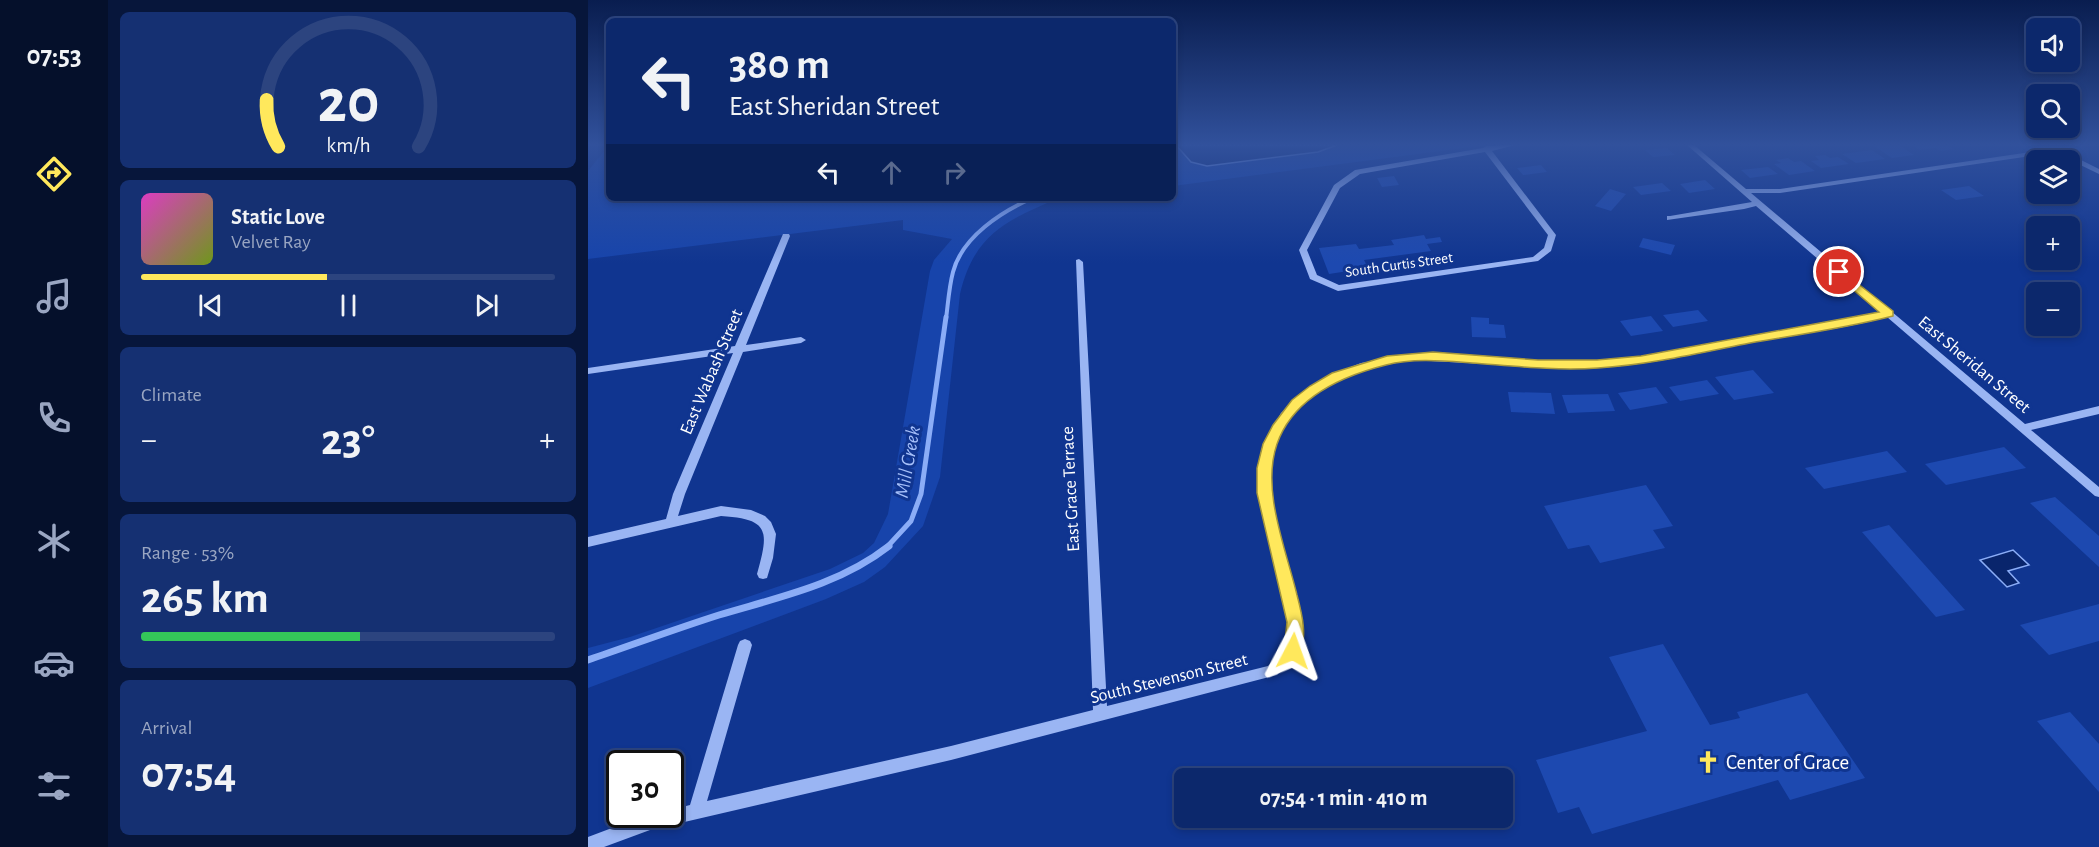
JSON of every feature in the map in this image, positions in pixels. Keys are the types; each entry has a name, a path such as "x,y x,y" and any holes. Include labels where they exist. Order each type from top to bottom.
{"street":[{"name":"South Curtis Street","path":"1340,185 1303,250 1314,277 1338,288 1535,259 1548,249 1552,235 1514,185"},
{"name":"East Sheridan Street","path":"1736,185 2099,493"},
{"path":"1744,191 1780,191 1824,185"},
{"path":"1670,218 1744,207 1757,202"},
{"name":"East Wabash Street","path":"671,522 679,494 786,236"},
{"name":"East Grace Terrace","path":"1079,262 1100,715"},
{"name":"South Stevenson Street","path":"588,845 630,829 696,812 951,753 1272,671 1293,651 1295,622 1264,493 1264,468 1270,444 1286,416 1314,389 1336,376 1370,364 1413,357 1538,364 1597,364 1641,360 1888,314"},
{"path":"588,371 801,340"},
{"path":"2022,428 2099,410"},
{"path":"588,542 721,511 742,512 760,518 770,529 772,545 764,573"},
{"path":"696,812 745,645"}],"shaded area":[{"path":"588,185 606,185 606,201 1052,201 1009,222 995,232 974,257 966,274 960,294 940,477 923,526 885,567 864,582 826,599 588,688 588,648 630,637 830,569 863,553 874,543 888,514 930,271 934,260 952,239 903,230 903,220 588,259"},
{"path":"2013,550 2029,565 2008,571 2019,583 2007,587 1980,560"}],"building":[{"path":"1381,185 1399,185 1382,187"},
{"path":"1664,185 1671,191 1641,195 1633,187"},
{"path":"1681,185 1710,185 1715,189 1689,193"},
{"path":"1969,186 1984,196 1956,200 1941,190"},
{"path":"1610,189 1626,194 1611,211 1595,206"},
{"path":"1424,235 1426,239 1440,237 1442,242 1427,244 1431,251 1364,260 1368,268 1329,274 1319,248 1356,244 1359,249 1394,245 1391,240"},
{"path":"1643,238 1675,245 1671,255 1639,247"},
{"path":"1698,310 1708,321 1673,327 1663,315"},
{"path":"1651,316 1663,331 1631,336 1620,321"},
{"path":"1471,317 1489,318 1489,324 1504,325 1506,338 1472,337"},
{"path":"1753,370 1774,393 1734,400 1715,377"},
{"path":"1707,380 1719,394 1680,401 1669,387"},
{"path":"1656,387 1668,403 1630,410 1618,393"},
{"path":"1508,392 1551,393 1555,414 1511,412"},
{"path":"1608,394 1615,411 1568,413 1562,395"},
{"path":"2004,447 2026,468 1946,485 1925,464"},
{"path":"1887,451 1907,472 1824,489 1805,468"},
{"path":"1646,485 1673,526 1653,530 1665,548 1600,563 1589,545 1568,549 1544,506"},
{"path":"2055,497 2099,536 2099,567 2030,503"},
{"path":"1889,525 1965,610 1936,617 1862,532"},
{"path":"2099,604 2099,641 2049,655 2020,625"},
{"path":"1663,644 1710,725 1740,718 1737,712 1807,693 1865,778 1790,800 1778,780 1592,834 1579,807 1558,813 1536,760 1647,731 1609,657"},
{"path":"2070,712 2099,744 2099,792 2037,721"}],"waterway":[{"name":"Mill Creek","path":"946,319 953,272 965,248 996,218 1027,201"},
{"name":"Mill Creek","path":"887,547 911,521 921,494 946,317"},
{"name":"Mill Creek","path":"588,660 703,620 808,588 850,571 889,546"}],"place":[{"name":"Center of Grace","path":"1708,762"}],"route":[{"path":"1293,651 1295,622 1264,493 1264,468 1270,444 1277,429 1297,403 1314,389 1336,376 1361,366 1387,360 1433,356 1538,364 1597,364 1641,360 1888,314 1839,272"}]}
